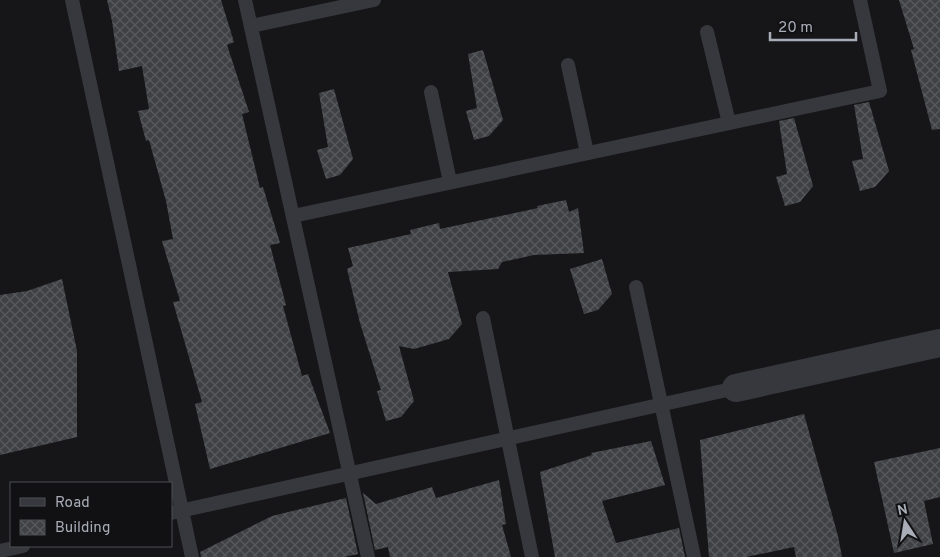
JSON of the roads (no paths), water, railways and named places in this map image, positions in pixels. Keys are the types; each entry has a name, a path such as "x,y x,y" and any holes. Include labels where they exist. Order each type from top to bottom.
{"street":[{"path":"736,388 940,344"}],"lane":[{"path":"72,0 171,482"},
{"path":"245,0 368,557"},
{"path":"251,26 374,0"},
{"path":"293,216 880,91 860,0"},
{"path":"707,32 729,123"},
{"path":"568,65 587,153"},
{"path":"431,92 450,182"},
{"path":"636,286 694,557"},
{"path":"483,318 532,557"},
{"path":"177,512 736,388"},
{"path":"172,488 177,512 192,557"},
{"path":"0,551 18,550"}]}
